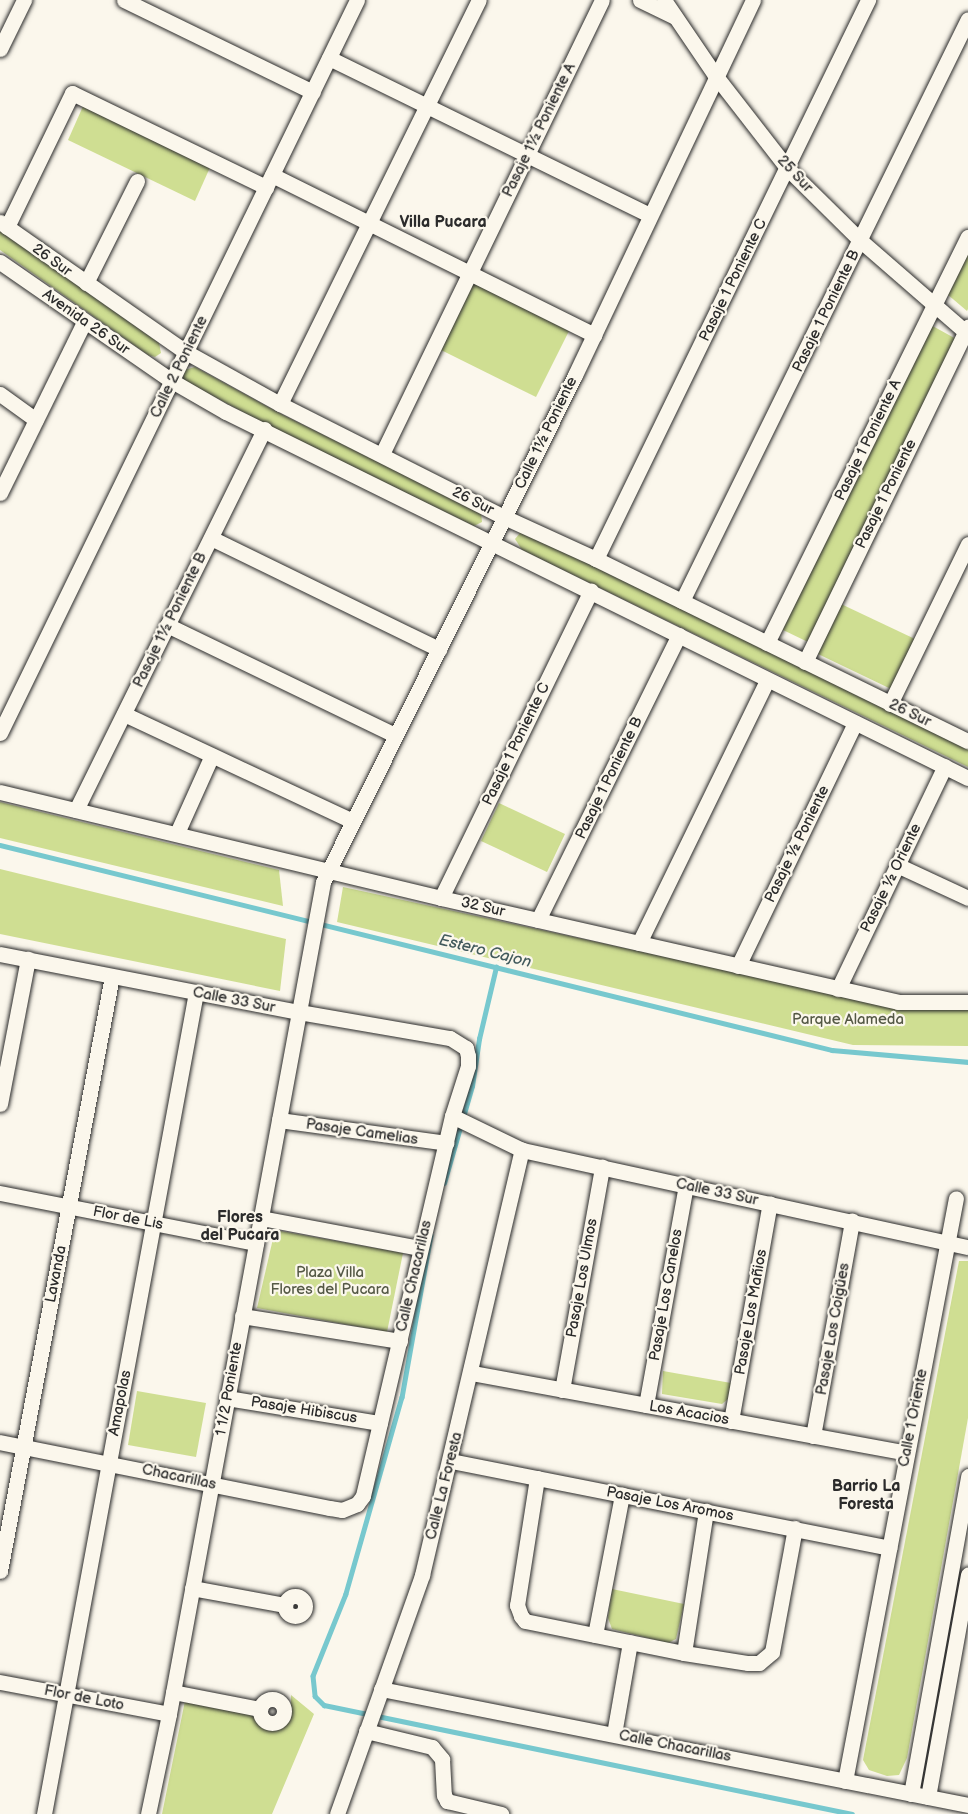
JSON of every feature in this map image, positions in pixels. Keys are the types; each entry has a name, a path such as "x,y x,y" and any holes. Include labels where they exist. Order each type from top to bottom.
{"street":[{"path":"0,49 24,0"},
{"path":"124,0 313,92"},
{"name":"Calle 2 Poniente","path":"0,733 357,0"},
{"path":"280,404 479,0"},
{"name":"Pasaje 1½ Poniente A","path":"382,454 602,0"},
{"name":"25 Sur","path":"640,0 675,17 715,75 788,169 861,241 934,307 967,331"},
{"path":"664,0 675,17"},
{"name":"Calle 1½ Poniente","path":"308,964 327,869 595,335 715,75 753,0"},
{"name":"Pasaje 1 Poniente C","path":"596,559 788,169 868,0"},
{"name":"Pasaje 1 Poniente B","path":"682,601 861,241 968,19"},
{"path":"329,58 650,215"},
{"path":"4,225 72,93 269,181 370,223 595,335"},
{"path":"86,283 137,181"},
{"name":"26 Sur","path":"4,225 186,352 280,404 504,517 596,559 968,741"},
{"name":"Pasaje 1 Poniente A","path":"768,643 968,237"},
{"name":"Avenida 26 Sur","path":"0,262 172,381"},
{"path":"0,493 84,322"},
{"name":"Pasaje 1 Poniente","path":"805,662 967,331"},
{"name":"26 Sur","path":"172,381 226,412 968,778"},
{"path":"0,394 36,420"},
{"name":"Pasaje 1½ Poniente B","path":"76,810 264,429"},
{"path":"211,538 438,649"},
{"path":"890,704 968,544"},
{"name":"Pasaje 1 Poniente C","path":"441,898 591,591"},
{"path":"167,625 395,735"},
{"name":"Pasaje 1 Poniente B","path":"538,920 679,635"},
{"path":"639,943 767,680"},
{"path":"124,714 352,821"},
{"name":"Pasaje ½ Poniente","path":"738,966 855,723"},
{"path":"177,833 212,755"},
{"name":"Pasaje ½ Oriente","path":"838,989 945,766"},
{"name":"32 Sur","path":"0,792 441,898 838,989 898,1002 968,1002"},
{"path":"897,865 968,898"},
{"name":"Calle 33 Sur","path":"0,954 299,1012 450,1038 465,1048"},
{"path":"0,1104 28,959"},
{"name":"1 1/2 Poniente","path":"148,1814 169,1714 308,964"},
{"name":"Lavanda","path":"0,1571 112,976"},
{"name":"Amapolas","path":"44,1814 196,992"},
{"name":"Calle Chacarillas","path":"357,1504 363,1496 452,1116 468,1066 465,1048"},
{"name":"Calle 33 Sur","path":"452,1116 522,1150 968,1246"},
{"name":"Pasaje Camelias","path":"279,1120 446,1143"},
{"name":"Calle La Foresta","path":"336,1814 422,1575 472,1373 522,1150"},
{"name":"Pasaje Los Ulmos","path":"562,1390 602,1167"},
{"name":"Pasaje Los Canelos","path":"646,1405 686,1185"},
{"name":"Flor de Lis","path":"0,1193 256,1243"},
{"name":"Calle 1 Oriente","path":"845,1780 956,1198"},
{"name":"Pasaje Los Mañios","path":"731,1421 771,1203"},
{"path":"261,1218 420,1248"},
{"name":"Pasaje Los Coigües","path":"813,1436 852,1221"},
{"path":"243,1316 400,1341"},
{"name":"Los Acacios","path":"472,1373 906,1453"},
{"name":"Pasaje Hibiscus","path":"227,1398 380,1423"},
{"name":"Chacarillas","path":"0,1442 329,1508 342,1509 357,1504"},
{"name":"Pasaje Los Aromos","path":"451,1461 889,1548"},
{"path":"910,1794 968,1476"},
{"path":"537,1478 518,1611 525,1621 684,1653 748,1663 759,1663 766,1659 775,1644 795,1528"},
{"path":"596,1635 622,1495"},
{"path":"684,1653 706,1511"},
{"path":"928,1797 968,1575"},
{"path":"192,1588 285,1605"},
{"path":"614,1734 630,1642"},
{"name":"Flor de Loto","path":"0,1682 169,1714"},
{"path":"173,1692 260,1709"},
{"name":"Calle Chacarillas","path":"379,1696 614,1734 968,1805"},
{"path":"367,1728 432,1748 442,1759 444,1796 447,1801 501,1814"}],"green space":[{"path":"84,104 212,163 195,201 68,140"},
{"path":"0,230 159,343 161,353 155,357 148,355 0,250"},
{"path":"968,251 968,309 967,311 947,294"},
{"path":"473,281 570,329 536,397 439,349"},
{"path":"929,324 958,340 810,643 781,629"},
{"path":"195,367 283,415 481,512 482,522 474,526 275,429 183,380 184,370"},
{"path":"520,533 529,533 968,749 968,767 522,550 515,539"},
{"path":"841,604 915,639 891,689 818,654"},
{"path":"0,802 279,870 283,906 0,838"},
{"path":"499,803 565,834 547,872 481,841"},
{"path":"0,869 286,939 280,991 0,934"},
{"name":"Parque Alameda","path":"343,887 906,1009 968,1007 968,1046 853,1045 337,922"},
{"name":"Plaza Villa Flores del Pucara","path":"275,1230 403,1253 387,1332 257,1308"},
{"path":"959,1261 968,1261 968,1418 907,1758 899,1775 887,1776 869,1770 863,1760"},
{"path":"663,1371 731,1383 728,1399 722,1404 662,1394"},
{"path":"137,1391 206,1403 196,1457 128,1445"},
{"path":"612,1589 684,1604 676,1639 668,1643 612,1629 608,1618"},
{"path":"291,1695 314,1714 272,1814 162,1814 186,1696 258,1712 263,1720 274,1722 285,1718 291,1710"}],"waterway":[{"name":"Estero Cajon","path":"0,845 832,1050 968,1062"},
{"path":"444,1183 472,1086 479,1039 496,967"},
{"path":"431,1235 402,1397 346,1594 313,1676 315,1696 324,1705 852,1814"}],"district":[{"name":"Villa Pucara","path":"443,223"},
{"name":"Flores del Pucara","path":"240,1227"},
{"name":"Barrio La Foresta","path":"866,1496"}]}
